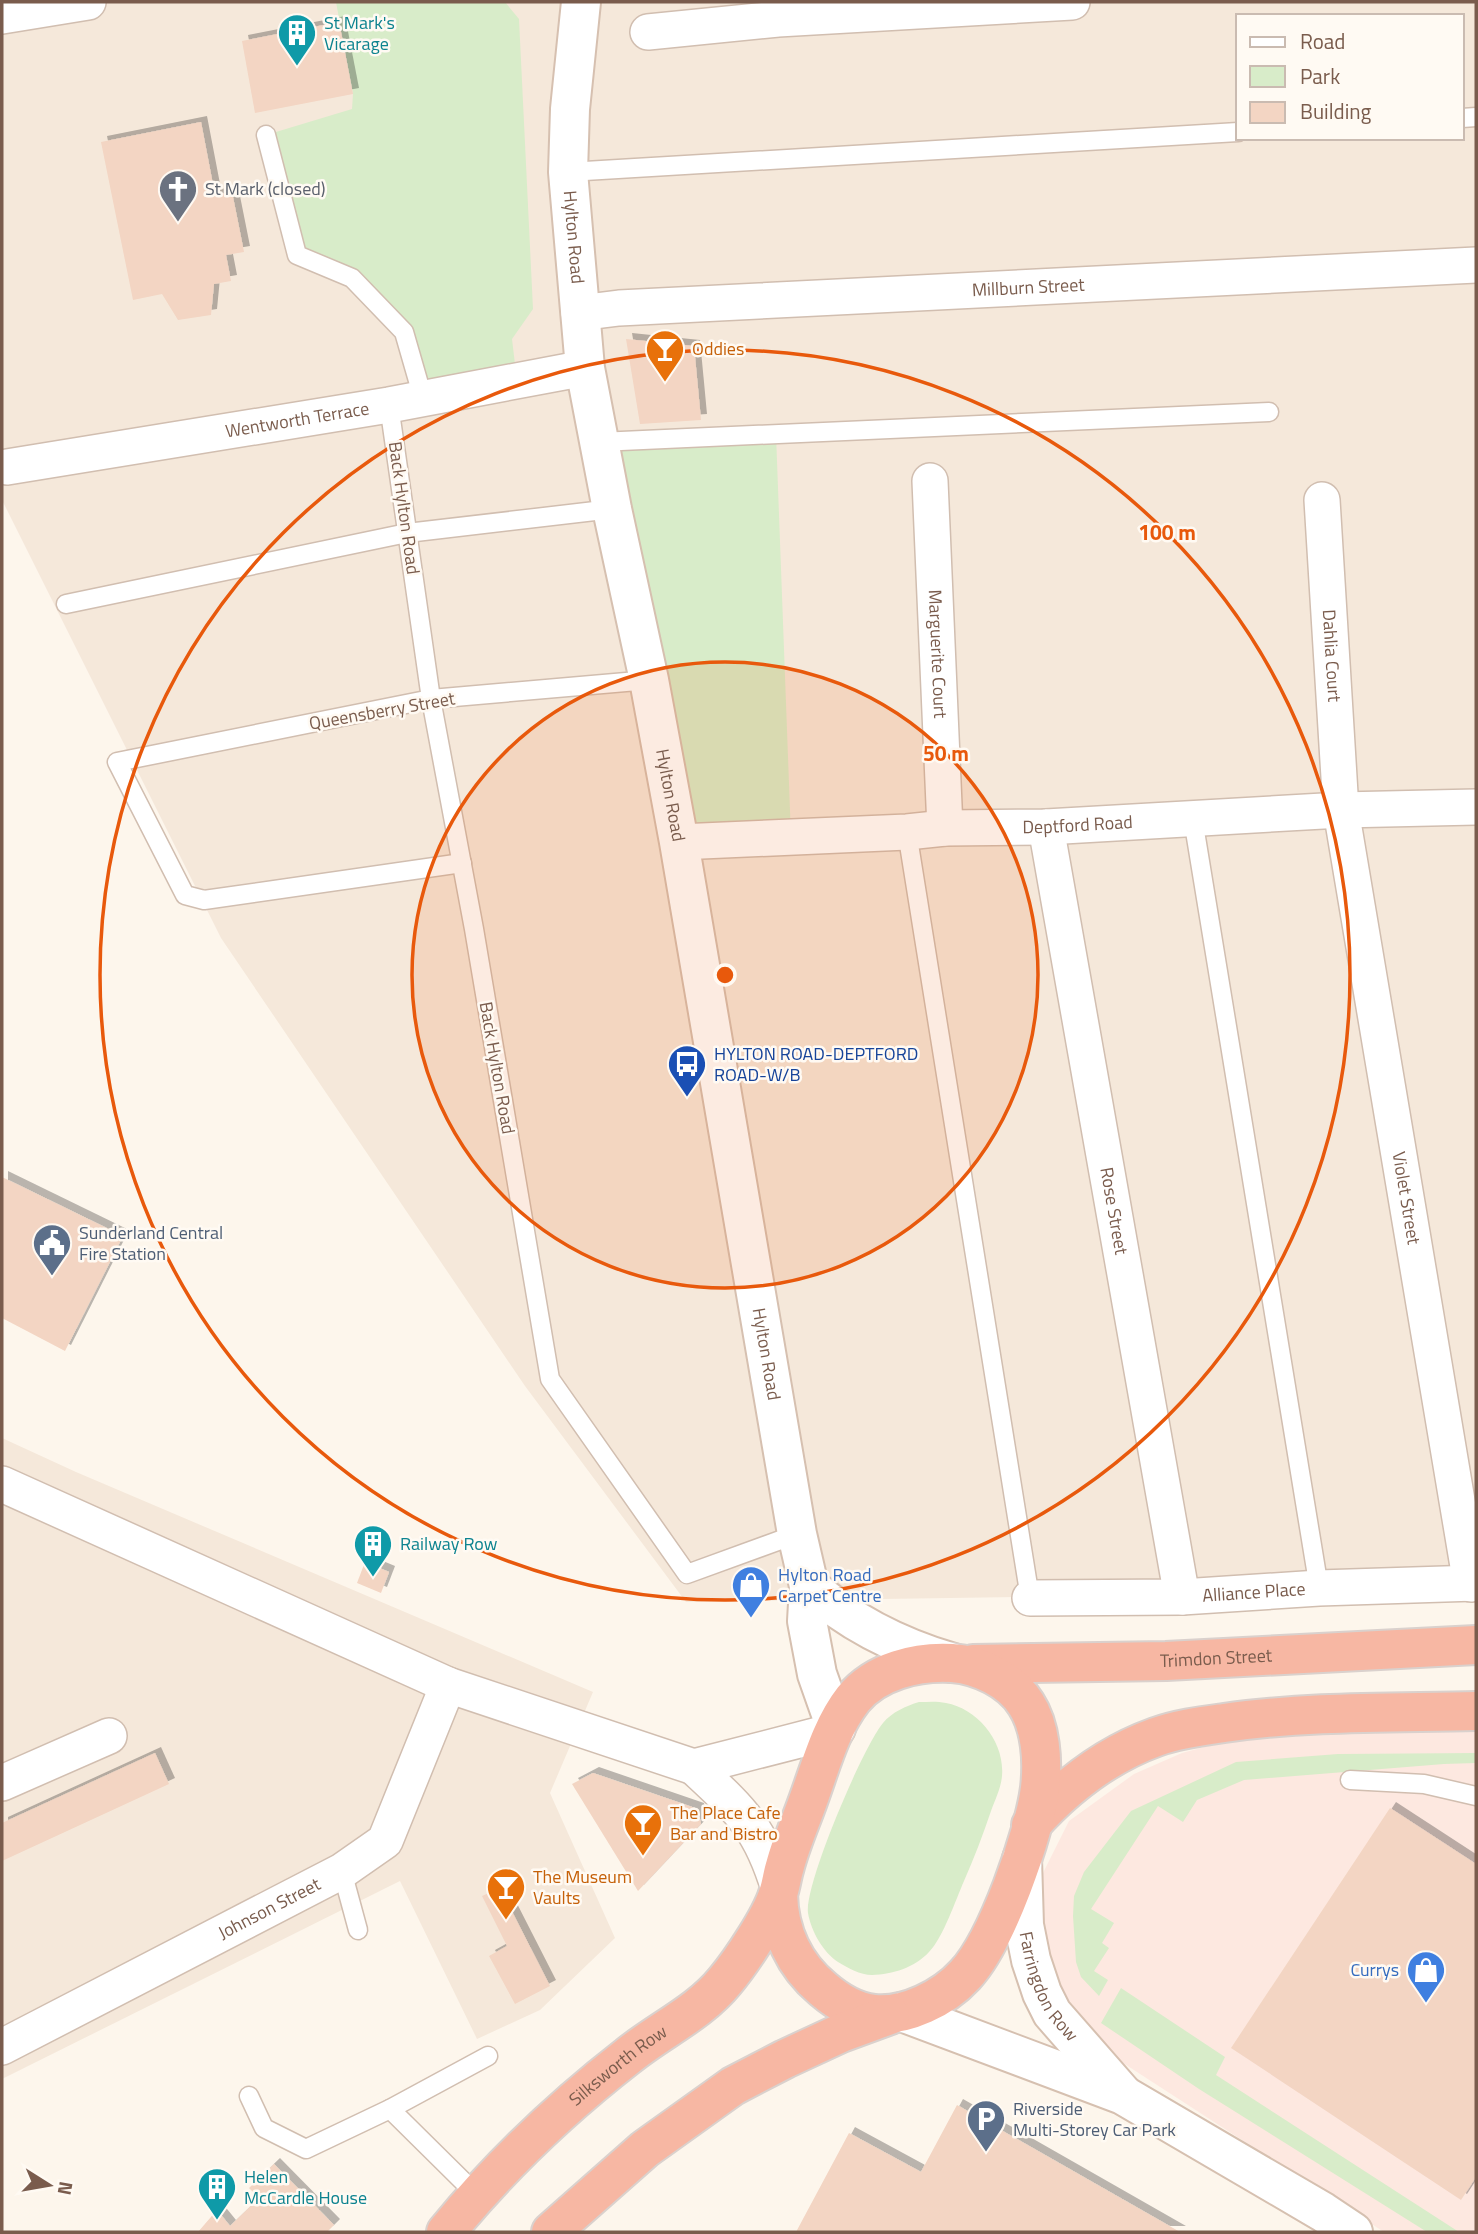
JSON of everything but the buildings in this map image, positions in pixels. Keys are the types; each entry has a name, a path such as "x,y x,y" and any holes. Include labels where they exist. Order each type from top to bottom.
{"highway":[{"name":"Trimdon Street","path":"779,1892 785,1865 835,1729 854,1698 874,1681 897,1670 927,1664 1166,1661 1476,1644"},
{"path":"551,2232 645,2149 733,2086 830,2038 923,2004 945,1992 966,1975 985,1946 1005,1903 1026,1841 1040,1789 1041,1750 1026,1704 1008,1684 985,1671 955,1663"},
{"path":"1026,1841 1054,1800 1086,1773 1122,1751 1158,1736 1196,1727 1284,1716 1476,1711"},
{"path":"779,1892 779,1917 785,1936 810,1979 830,1996 853,2008 874,2014 899,2012"},
{"name":"Silksworth Row","path":"446,2232 477,2194 544,2127 592,2084 631,2053 702,2004 724,1983 745,1954 779,1892"}],"street":[{"path":"2,16 88,2"},
{"name":"Hylton Road","path":"582,2 570,109 568,172 585,368 679,842 797,1534 809,1586 807,1620 817,1674 835,1729"},
{"path":"648,32 782,10 1072,2"},
{"name":"Millburn Street","path":"579,313 619,308 1476,265"},
{"name":"Wentworth Terrace","path":"7,467 389,405 585,368"},
{"name":"Marguerite Court","path":"930,481 945,828"},
{"name":"Dahlia Court","path":"1322,500 1341,810"},
{"name":"Deptford Road","path":"679,842 945,828 1045,827 1341,810 1476,807"},
{"name":"Violet Street","path":"1341,810 1474,1584"},
{"name":"Rose Street","path":"1045,827 1182,1597"},
{"path":"2,1484 448,1685 694,1767 747,1819 761,1840 779,1892"},
{"name":"Alliance Place","path":"1030,1598 1182,1597 1319,1588 1474,1584"},
{"path":"809,1586 832,1607 881,1637 915,1652 955,1663"},
{"name":"Johnson Street","path":"2,2047 342,1871 385,1841 448,1685"},
{"path":"694,1767 835,1729"},
{"path":"2,1783 109,1736"},
{"name":"Farringdon Row","path":"1026,1841 1024,1926 1042,1993 1052,2013 1123,2095"},
{"name":"Farringdon Row","path":"899,2012 1123,2095 1353,2232"}],"lane":[{"path":"568,172 1236,132"},
{"path":"266,135 297,255 352,278 404,332 423,398"},
{"name":"Back Hylton Road","path":"389,405 431,699 462,863 550,1379 687,1574 797,1534"},
{"path":"599,442 1269,412"},
{"path":"66,604 407,533 612,509"},
{"name":"Queensberry Street","path":"462,863 204,900 185,895 117,762 431,699 649,680"},
{"path":"1193,819 1319,1588"},
{"path":"907,832 1030,1598"},
{"path":"1350,1780 1424,1784 1476,1796"},
{"path":"342,1871 358,1930"},
{"path":"249,2096 264,2128 306,2149 390,2109 488,2056"},
{"path":"390,2109 477,2194"}],"shaded area":[{"path":"2,2 1476,2 1476,1590 686,1602 525,1386 221,938 2,500"},
{"path":"2,1438 593,1692 550,1793 615,1938 540,2010 477,2039 400,1881 2,2079"},
{"path":"1476,1728 1476,2232 1384,2232 1083,2037 1038,1963 1041,1877 1069,1821 1134,1774 1182,1753 1242,1737 1287,1733"}],"green space":[{"path":"336,2 505,2 519,19 533,309 512,339 517,381 423,398 404,332 352,278 297,255 266,135 352,109 353,94"},
{"path":"776,434 791,837 679,842 599,442"},
{"path":"919,1702 943,1702 958,1706 979,1720 999,1751 1002,1763 1001,1780 971,1864 949,1918 934,1946 923,1958 903,1969 872,1975 863,1974 838,1962 823,1947 808,1913 809,1898 836,1816 874,1737 891,1716"},
{"path":"1476,1753 1476,1763 1244,1780 1197,1800 1183,1822 1158,1806 1091,1909 1114,1923 1102,1943 1109,1948 1094,1971 1108,1980 1099,1996 1081,1977 1076,1962 1074,1896 1084,1872 1131,1811 1236,1762 1338,1754"},
{"path":"1121,1988 1225,2057 1216,2075 1459,2232 1427,2232 1199,2089 1101,2023"}],"place":[{"name":"St Mark's Vicarage","path":"297,67"},
{"name":"St Mark (closed)","path":"178,223"},
{"name":"Oddies","path":"665,383"},
{"name":"HYLTON ROAD-DEPTFORD ROAD-W/B","path":"687,1098"},
{"name":"Sunderland Central Fire Station","path":"52,1277"},
{"name":"Railway Row","path":"373,1578"},
{"name":"Hylton Road Carpet Centre","path":"751,1619"},
{"name":"The Place Cafe Bar and Bistro","path":"643,1857"},
{"name":"The Museum Vaults","path":"506,1921"},
{"name":"Currys","path":"1426,2004"},
{"name":"Riverside Multi-Storey Car Park","path":"986,2153"},
{"name":"Helen McCardle House","path":"217,2221"}]}
